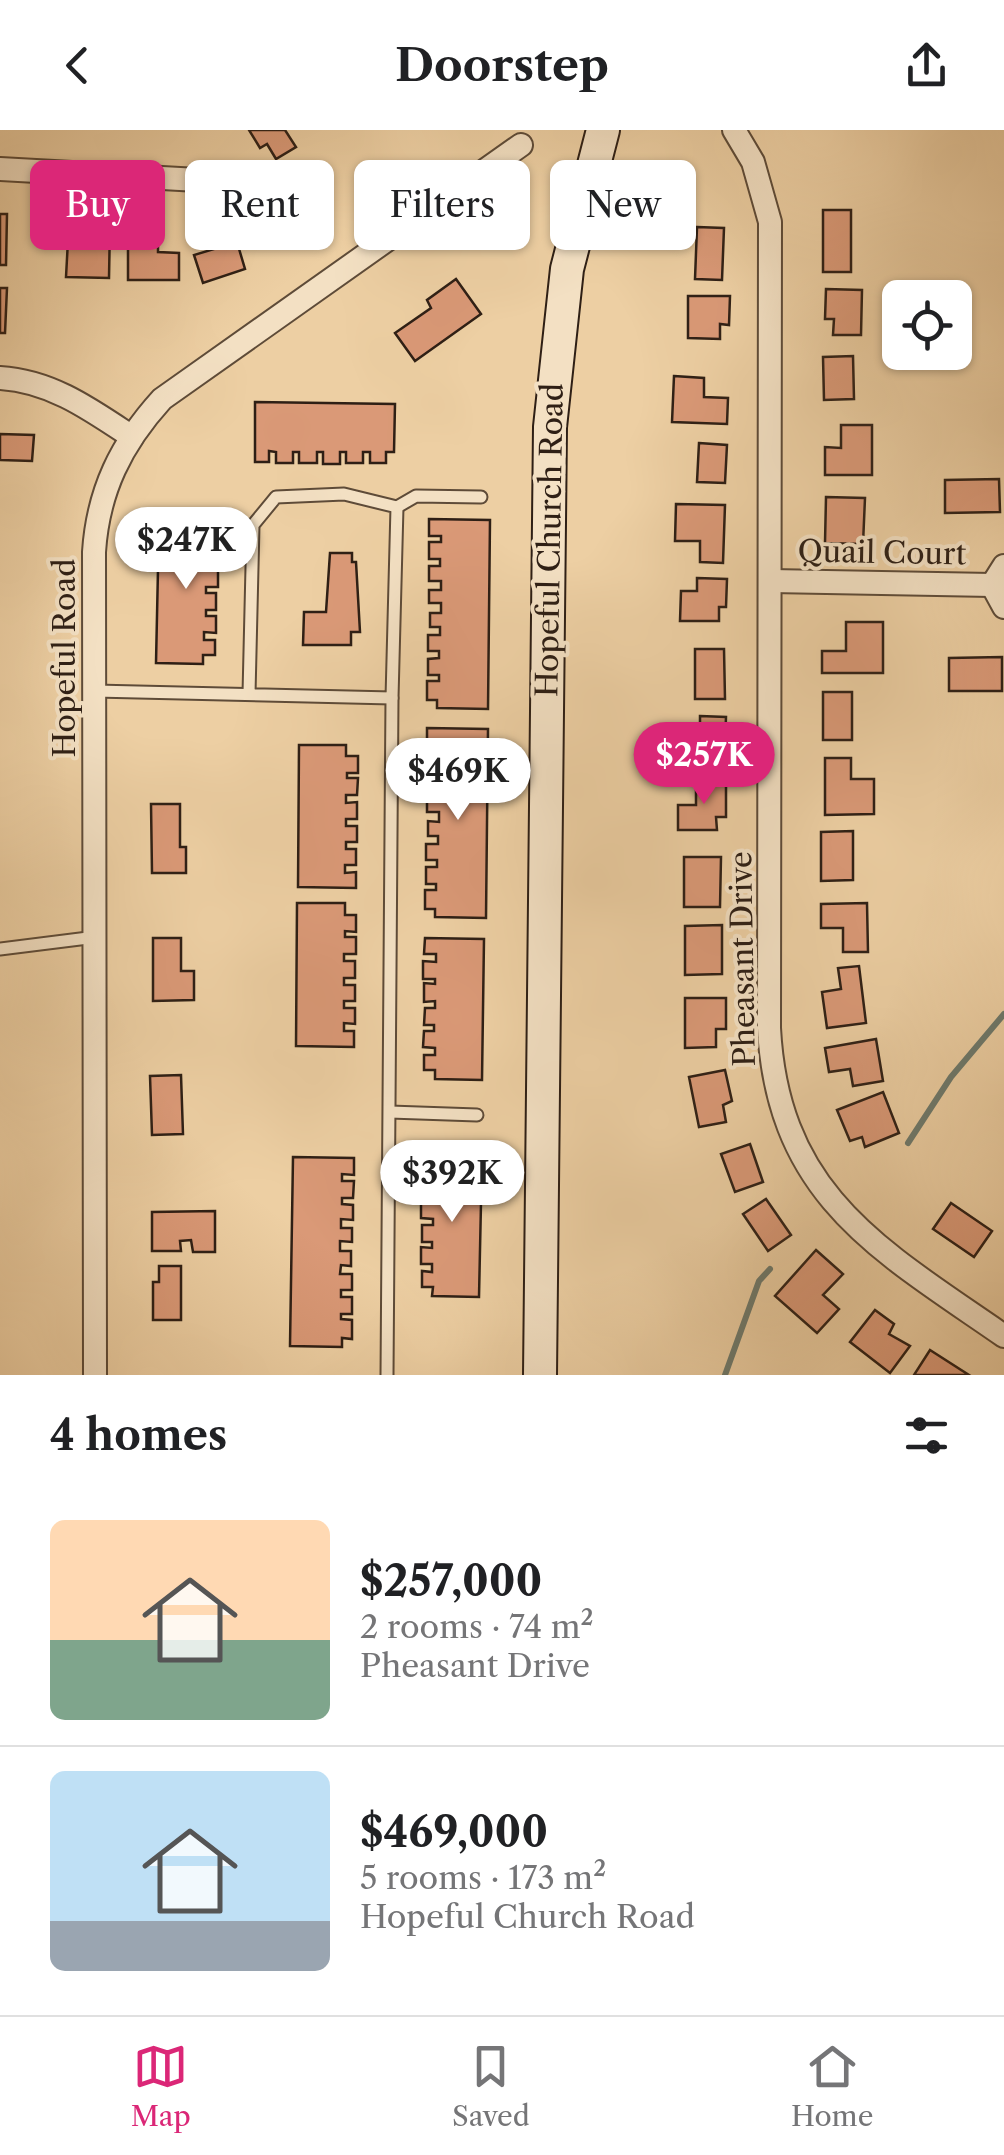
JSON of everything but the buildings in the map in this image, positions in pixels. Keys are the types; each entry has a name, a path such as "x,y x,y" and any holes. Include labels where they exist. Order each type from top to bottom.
{"main road":[{"name":"Hopeful Church Road","path":"540,1375 550,427 567,269 603,130"}],"street":[{"name":"Pheasant Drive","path":"734,130 753,162 770,222 769,1028 778,1093 808,1165 854,1228 1004,1336"},
{"name":"Hopeful Road","path":"499,160 521,144"},
{"path":"0,170 185,179"},
{"name":"Hopeful Road","path":"95,1375 96,525 111,472 132,436 162,399 372,250"},
{"path":"0,378 26,380 72,398 132,436"},
{"name":"Quail Court","path":"770,582 998,575 1004,607"}],"lane":[{"path":"249,694 252,525 276,497 344,494 397,507 416,496 482,496"},
{"path":"387,1375 397,507"},
{"path":"95,692 392,698"},
{"path":"0,949 96,937"},
{"path":"390,1112 477,1116"}],"waterway":[{"path":"908,1143 951,1077 1004,1014"},
{"path":"725,1375 759,1281 770,1269"}]}
